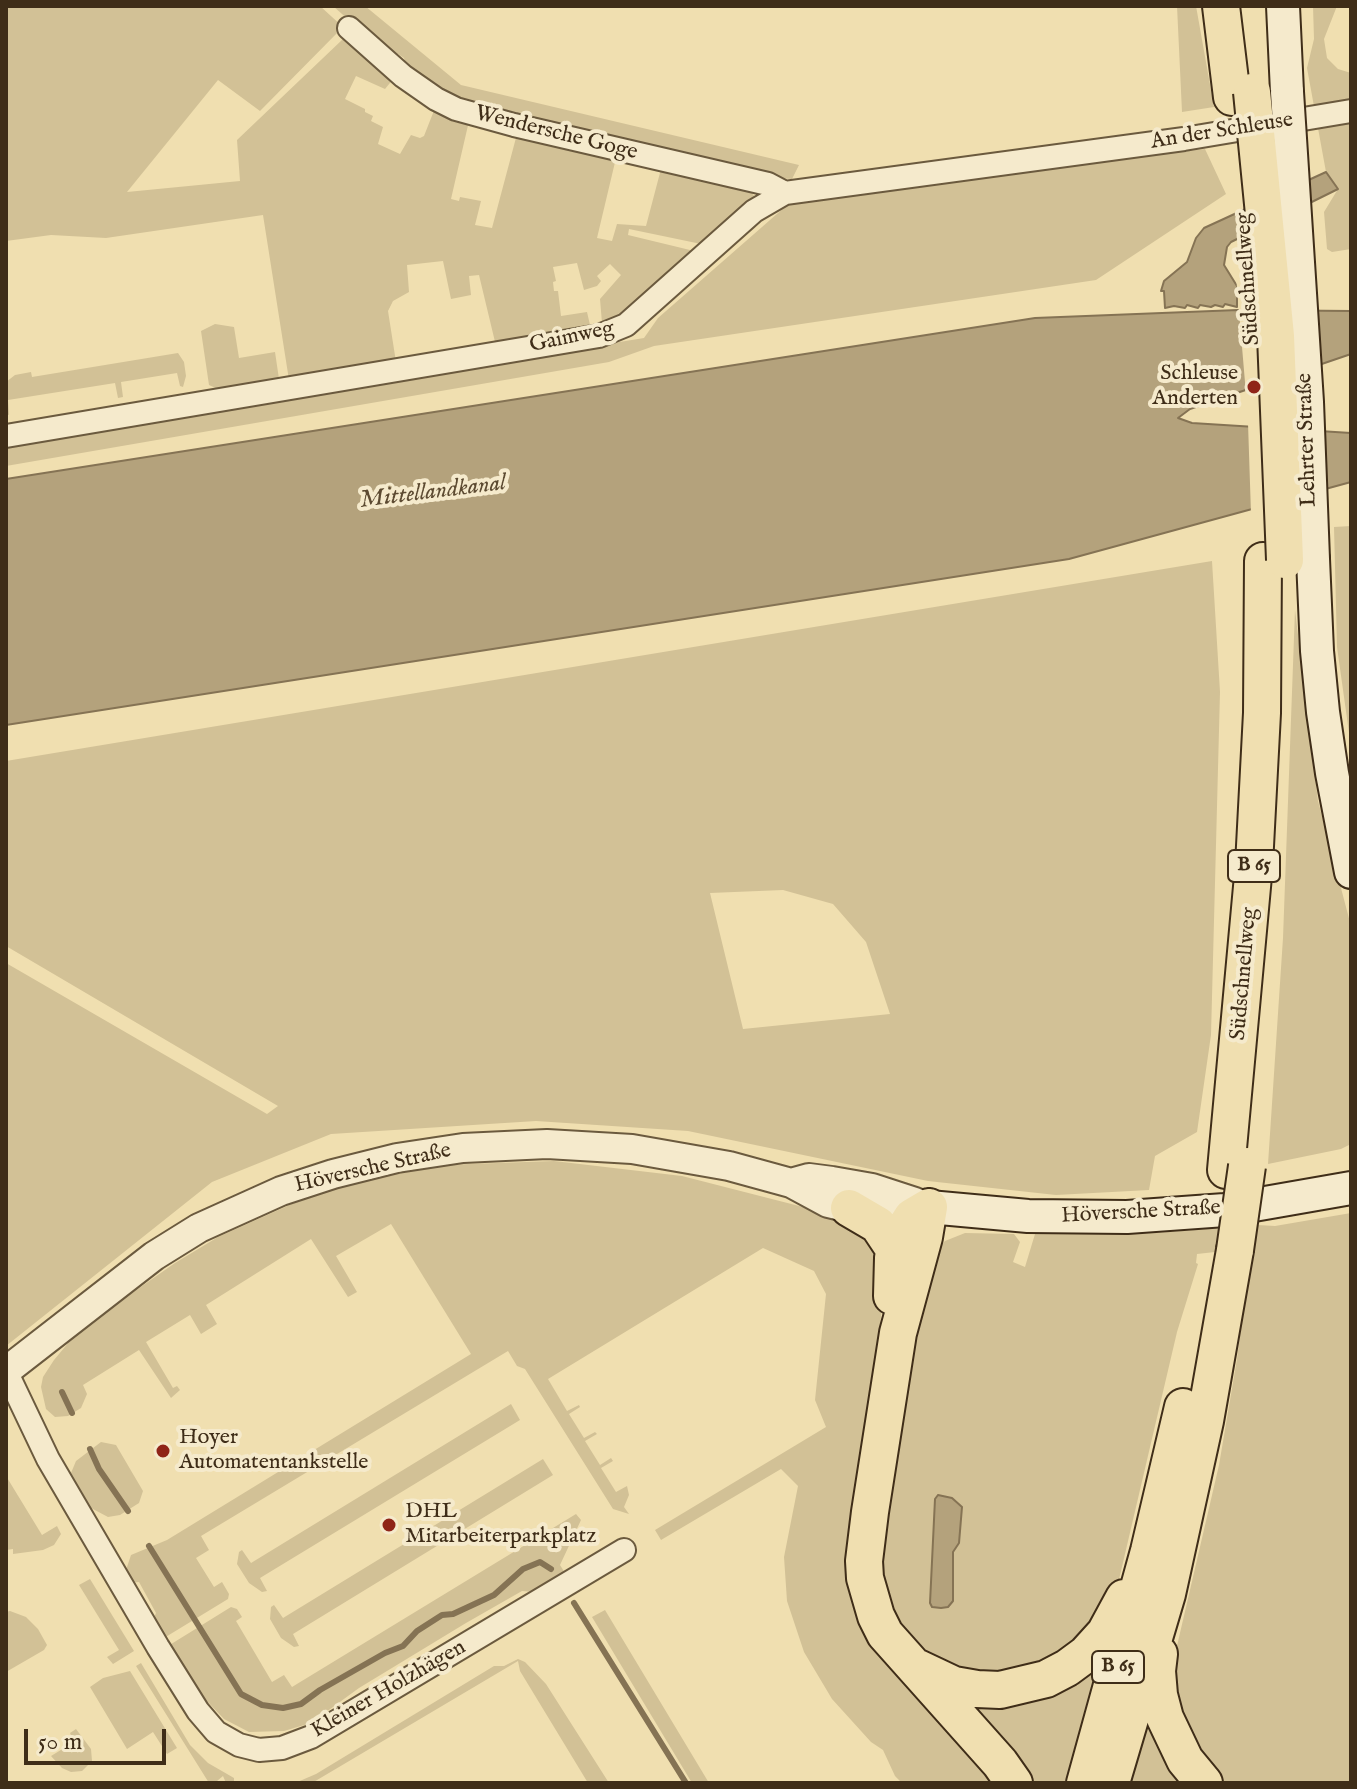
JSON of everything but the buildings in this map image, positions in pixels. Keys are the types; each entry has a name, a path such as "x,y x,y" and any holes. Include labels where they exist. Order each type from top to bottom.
{"highway":[{"name":"Südschnellweg","path":"1221,6 1242,95"},
{"name":"Südschnellweg","path":"1111,1783 1167,1594 1205,1421 1275,863 1287,560 1261,460 1242,95 1241,6"},
{"path":"898,1333 892,1293 894,1249 906,1223 929,1207"},
{"path":"929,1207 898,1333 864,1561 865,1578 876,1616 885,1634 1000,1763 1014,1783"},
{"path":"849,1208 878,1225 894,1249"},
{"name":"Südschnellweg","path":"1085,1783 1149,1551 1186,1393 1225,1251"},
{"path":"912,1664 954,1685 977,1689 1012,1688 1046,1679 1086,1654 1105,1633 1149,1551"},
{"path":"1167,1594 1157,1671 1159,1695 1173,1739 1204,1783"}],"main road":[{"name":"Lehrter Straße","path":"1283,6 1303,324 1287,560 1317,651 1332,773 1351,872"},
{"name":"Höversche Straße","path":"929,1207 1028,1216 1127,1217 1225,1210 1351,1188"}],"street":[{"name":"Wendersche Goge","path":"349,28 403,76 456,109 768,184 785,193"},
{"name":"An der Schleuse","path":"1093,150 1184,139 1351,111"},
{"name":"Gaimweg","path":"6,436 599,336 626,325 754,211 785,193 1093,150"},
{"name":"Höversche Straße","path":"6,1371 143,1264 199,1228 281,1191 384,1161 463,1148 561,1145 632,1149 729,1166 791,1183 828,1203 849,1208 891,1211 929,1207"},
{"name":"Höversche Straße","path":"791,1183 809,1178 832,1181 872,1188 929,1207"},
{"name":"Kleiner Holzhägen","path":"6,1371 63,1486 182,1686 216,1732 239,1745 259,1750 282,1748 311,1737 624,1550"}],"shaded area":[{"path":"6,6 320,6 343,27 260,111 218,80 127,192 240,181 237,140 343,39 394,78 385,89 356,76 345,99 365,109 373,116 371,121 383,127 378,144 400,154 411,135 424,136 435,108 469,121 451,199 459,201 460,197 481,201 475,225 492,228 517,134 616,158 597,238 612,241 617,224 646,226 661,169 749,190 756,198 706,245 629,229 628,235 696,254 620,320 602,323 600,299 621,275 610,264 597,276 601,281 597,286 584,290 577,263 553,267 556,281 553,282 554,291 558,291 561,316 587,312 590,325 577,327 571,333 496,346 479,275 469,276 471,295 451,299 443,261 407,265 409,292 393,301 388,311 396,362 289,380 263,215 106,238 51,235 6,241"},
{"path":"333,6 365,6 461,85 799,165 792,179 757,177 498,110 484,103 467,107 424,82 406,65 404,58 398,54 387,54"},
{"path":"1177,6 1196,6 1214,107 1182,112"},
{"path":"1313,6 1337,6 1324,39 1327,58 1338,69 1351,73 1351,249 1332,252 1327,249 1324,212 1338,189 1326,172 1307,68 1314,39"},
{"path":"1205,149 1226,194 1096,280 654,346 609,362 6,466 6,442 644,338 658,318 794,199"},
{"path":"215,324 234,327 239,358 275,352 279,379 220,390 209,385 201,331"},
{"path":"178,353 184,362 186,376 183,387 177,373 121,382 123,397 118,398 115,383 8,400 9,415 6,414 6,382 15,375 31,372 32,377"},
{"path":"1351,526 1351,747 1337,647 1334,527"},
{"path":"1212,561 1220,692 1211,1035 1197,1132 1155,1156 1149,1190 1056,1195 928,1181 688,1131 536,1121 331,1134 212,1182 6,1346 6,963 267,1114 278,1106 6,946 6,761","holes":["783,890 833,904 866,942 890,1014 743,1029 710,893"]},
{"path":"1295,610 1318,801 1351,926 1351,1144 1341,1149 1268,1164 1283,938"},
{"path":"554,1161 682,1176 846,1218 875,1234 882,1307 849,1551 1002,1783 902,1783 895,1776 883,1750 871,1742 832,1699 804,1652 787,1601 784,1557 798,1486 781,1469 661,1540 655,1530 826,1427 815,1400 826,1294 814,1271 763,1248 548,1379 567,1411 579,1405 569,1414 584,1438 595,1432 597,1434 585,1441 600,1465 611,1458 613,1461 601,1468 616,1492 627,1486 629,1495 624,1507 629,1514 613,1509 525,1369 517,1366 508,1351 201,1536 209,1550 196,1558 214,1587 222,1582 229,1594 228,1599 164,1638 153,1620 156,1613 139,1582 130,1583 125,1573 131,1555 167,1540 471,1354 391,1224 336,1256 357,1292 348,1297 311,1239 206,1305 217,1324 201,1334 190,1315 146,1342 173,1388 177,1386 180,1390 171,1398 139,1350 83,1385 87,1394 81,1408 68,1416 55,1417 46,1409 41,1387 43,1377 54,1360 79,1330 175,1263 218,1237 294,1203 367,1178 440,1165"},
{"path":"1351,1213 1351,1783 1222,1783 1190,1751 1170,1676 1219,1465 1251,1248 1197,1254 1198,1264 1177,1332 1117,1588 1069,1658 977,1680 915,1647 892,1612 883,1586 881,1563 919,1297 934,1253 945,1241 965,1233 1014,1234 1020,1242 1013,1262 1025,1267 1035,1234 1155,1233 1275,1226"},
{"path":"511,1404 520,1420 260,1578 267,1591 262,1592 249,1583 237,1564 239,1552 242,1550 251,1563"},
{"path":"101,1442 116,1445 143,1491 139,1503 120,1515 108,1517 91,1508 71,1473 76,1461"},
{"path":"543,1459 553,1475 293,1634 299,1646 294,1647 281,1638 270,1619 271,1607 274,1605 283,1618"},
{"path":"6,1476 42,1535 57,1526 61,1534 54,1545 43,1550 13,1554 13,1549 6,1550"},
{"path":"576,1514 581,1520 560,1565 565,1573 534,1592 522,1591 466,1623 359,1688 311,1723 284,1731 249,1732 224,1719 204,1698 168,1646 231,1607 237,1609 242,1617 236,1621 272,1682 284,1675 292,1687"},
{"path":"90,1579 134,1651 113,1664 107,1657 119,1650 79,1585"},
{"path":"605,1610 709,1783 692,1783 592,1617"},
{"path":"6,1612 26,1617 47,1645 44,1650 6,1672"},
{"path":"1108,1647 1073,1783 1023,1783 953,1696"},
{"path":"518,1659 525,1662 546,1684 609,1783 588,1783 520,1671 518,1661 312,1783 295,1783 316,1774 494,1666 504,1666"},
{"path":"141,1663 190,1745 208,1763 234,1778 234,1781 226,1783 223,1776 218,1783 209,1783 136,1666"},
{"path":"130,1671 177,1748 167,1754 153,1732 127,1749 90,1687 103,1678"},
{"path":"1142,1723 1160,1727 1196,1783 1123,1783"},
{"path":"76,1729 91,1749 92,1761 82,1771 71,1772 62,1768 51,1756 74,1742 70,1733"}],"water":[{"path":"1326,172 1338,189 1231,242 1227,247 1224,265 1237,286 1237,307 1225,304 1223,307 1187,305 1185,308 1165,308 1164,291 1161,291 1164,281 1187,262 1196,238 1204,228"},
{"name":"Mittellandkanal","path":"1238,310 1351,311 1351,354 1190,409 1178,418 1192,423 1351,433 1351,482 1069,559 6,725 6,479 1035,318"},
{"path":"938,1495 952,1498 962,1507 959,1543 953,1552 953,1601 948,1607 941,1608 932,1607 930,1603 935,1499"}],"pier":[{"path":"1236,276 1241,286 1241,306 1286,307 1291,379 1246,394"},
{"path":"1248,423 1294,425 1298,501 1251,514"}],"waterway":[{"path":"62,1392 72,1413"},
{"path":"90,1449 99,1469 128,1511"},
{"path":"149,1546 241,1694 262,1705 283,1708 301,1704 385,1653 403,1646 417,1631 442,1615 453,1614 494,1595 523,1569 540,1562 551,1569"},
{"path":"574,1603 686,1783"}],"place":[{"name":"Schleuse Anderten","path":"1254,387"},
{"name":"Hoyer Automatentankstelle","path":"163,1451"},
{"name":"DHL Mitarbeiterparkplatz","path":"389,1525"}]}
